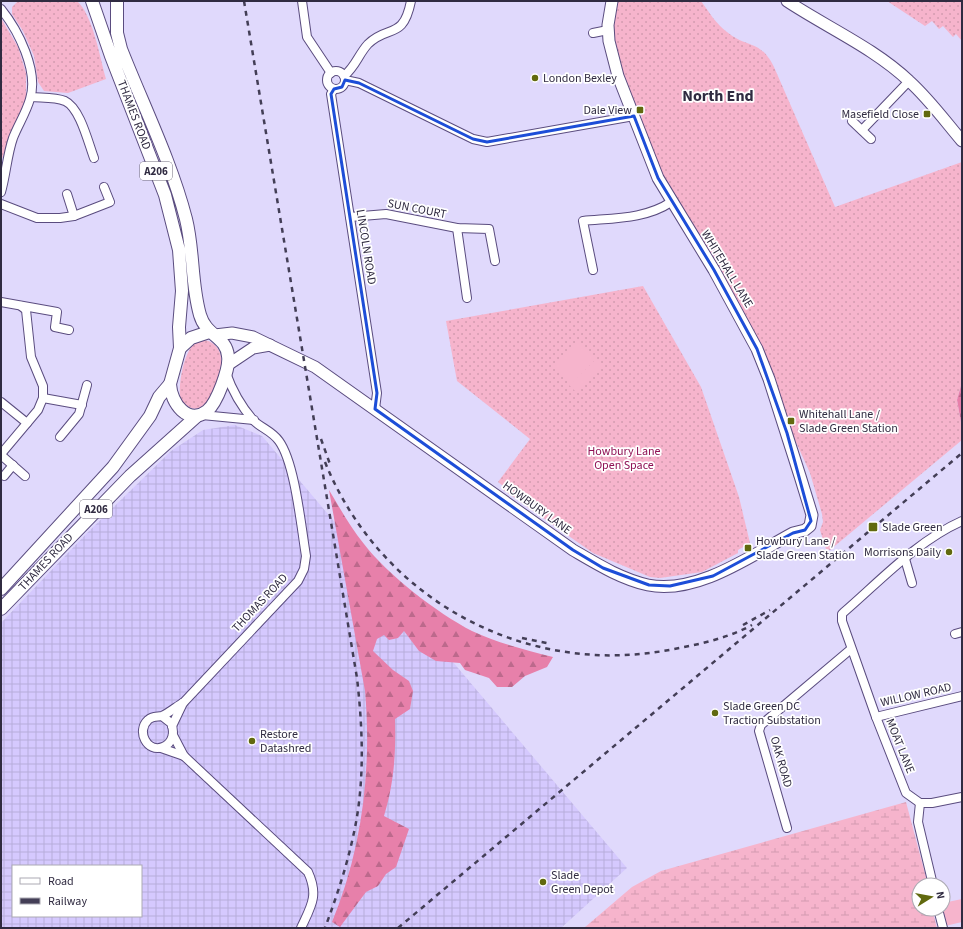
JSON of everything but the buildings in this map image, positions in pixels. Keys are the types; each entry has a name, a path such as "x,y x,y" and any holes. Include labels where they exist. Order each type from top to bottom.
{"main road":[{"name":"THAMES ROAD","path":"1,589 113,467 150,416 159,397 170,384 180,348 179,327 182,291 179,250 175,232 165,195 111,56 92,1"},
{"name":"THAMES ROAD","path":"1,609 130,476 199,415 212,406 227,369 228,356 225,347 203,325 198,309 190,240 179,196 123,54 117,33 117,1"},
{"path":"180,348 191,338 212,334"},
{"path":"170,384 170,391 176,404 185,413 199,415"}],"street":[{"path":"1,5 6,1"},
{"path":"302,1 307,37 331,73 337,71 345,78 359,83 473,139 487,142 634,116"},
{"path":"334,89 342,88 345,78 353,69 368,44 377,38 393,32 401,25 407,17 410,1"},
{"name":"WHITEHALL LANE","path":"612,1 608,30 609,41 618,76 658,178 671,202 714,270 759,355 769,379 812,515 810,526"},
{"path":"787,1 819,22 872,52 909,81 962,141"},
{"path":"1,8 17,31 25,50 30,73 31,97 13,139 1,192"},
{"path":"593,32 608,30"},
{"name":"LINCOLN ROAD","path":"331,73 327,80 329,86 334,89 331,94 377,393 375,409"},
{"path":"862,130 909,81"},
{"path":"31,97 59,100 72,106 78,115 94,158"},
{"path":"852,121 871,139"},
{"path":"1,204 37,218 74,216 110,202 104,187"},
{"path":"67,194 74,216"},
{"path":"592,270 584,221 647,214 661,209 671,202"},
{"name":"SUN COURT","path":"350,217 386,214 457,228 489,229 495,261"},
{"name":"SUN COURT","path":"457,228 467,298"},
{"path":"1,302 57,312 55,327 69,330"},
{"path":"21,306 26,310 31,356 43,386 44,398 38,410 1,455 25,476"},
{"name":"HOWBURY LANE","path":"212,334 232,333 254,337 315,367 573,550 603,568 649,585 670,586 697,581 713,576 793,533 805,530 810,526"},
{"path":"227,369 250,350 270,345"},
{"name":"THOMAS ROAD","path":"184,756 161,748 155,748 146,743 142,731 143,726 150,718 162,716 184,702 298,581 304,568 306,556 289,459 274,434 254,420 233,392 227,369"},
{"path":"60,437 78,414 82,406 87,385"},
{"path":"44,398 82,406"},
{"path":"1,402 26,423"},
{"name":"THOMAS ROAD","path":"199,415 254,420"},
{"path":"4,476 13,465"},
{"path":"912,583 905,559 934,537 962,521"},
{"name":"MOAT LANE","path":"905,559 844,612 842,622 876,717 906,793 920,803"},
{"name":"OAK ROAD","path":"788,828 759,731 760,726 851,649"},
{"name":"WILLOW ROAD","path":"876,717 962,696"},
{"name":"THOMAS ROAD","path":"184,702 172,726 173,736 184,756 308,872 314,885 313,900 302,928"},
{"path":"162,716 167,719 172,726"},
{"path":"161,748 168,744 173,736"},
{"path":"931,877 918,822 920,803 932,803 962,797"},
{"path":"940,917 943,928"}],"highlighted area":[{"path":"345,80 359,83 473,139 487,142 634,116 658,178 714,270 757,349 787,433 811,521 805,530 793,533 713,576 670,586 649,585 603,568 573,550 375,409 377,393 331,94 334,89 342,87"}],"shaded area":[{"path":"235,425 262,436 627,868 561,928 1,928 1,623 87,533 171,451 203,430"}],"green space":[{"path":"18,1 77,1 83,8 92,26 106,79 68,93 44,91 38,82 34,56 23,31 12,14 12,7"},
{"path":"617,1 701,1 723,29 741,41 753,45 764,52 774,67 835,207 962,162 962,382 957,400 962,428 962,440 830,550 826,549 820,530 823,522 822,514 810,473 713,259 686,213 674,197 652,153 641,120 642,118 640,113 637,112 613,49 613,18"},
{"path":"887,1 962,1 962,41 956,34 953,37 943,26 939,29 932,21 925,26"},
{"path":"1,18 18,47 26,73 26,102 1,161"},
{"name":"Howbury Lane Open Space","path":"643,286 701,387 739,497 750,543 738,550 738,553 702,572 660,578 650,577 593,553 502,489 503,486 498,482 530,439 457,381 446,321"},
{"path":"204,340 214,344 219,350 221,361 220,372 217,384 206,403 199,408 190,408 181,400 180,387 182,370 191,347 195,343"},
{"path":"579,343 593,358 569,381 555,365"},
{"path":"595,360 602,368 576,392 569,385"},
{"path":"962,382 962,428 957,400"},
{"path":"329,490 354,531 374,556 399,580 429,604 472,631 512,646 553,657 547,667 525,676 512,687 497,687 489,678 465,670 460,663 436,661 419,651 404,631 398,638 389,640 384,635 377,639 373,651 393,670 409,681 413,691 410,709 395,719 394,768 384,816 409,829 396,867 386,874 378,886 366,892 340,927 332,922 351,866 357,838 366,779 367,720 365,691"},
{"path":"906,802 926,877 911,877 911,917 934,917 937,928 584,928 632,887 661,871"},
{"path":"962,899 962,922 945,926 943,917 951,917 951,901"}],"railway":[{"path":"244,1 357,678 361,718 362,758 360,798 357,817 344,872 325,928"},
{"path":"321,439 331,467"},
{"path":"398,928 962,453"},
{"path":"325,462 350,511 383,554 422,590 466,619 514,640 566,652 619,655 674,649 694,645 724,637 752,625"},
{"path":"743,625 770,610"},
{"path":"522,638 551,644"}],"place":[{"name":"London Bexley","path":"535,78"},
{"name":"Dale View","path":"640,110"},
{"name":"Masefield Close","path":"927,114"},
{"name":"Whitehall Lane / Slade Green Station","path":"791,421"},
{"name":"Slade Green","path":"873,527"},
{"name":"Howbury Lane / Slade Green Station","path":"748,548"},
{"name":"Morrisons Daily","path":"949,552"},
{"name":"Slade Green DC Traction Substation","path":"715,713"},
{"name":"Restore Datashred","path":"252,741"},
{"name":"Slade Green Depot","path":"543,882"}],"district":[{"name":"North End","path":"718,96"}]}
